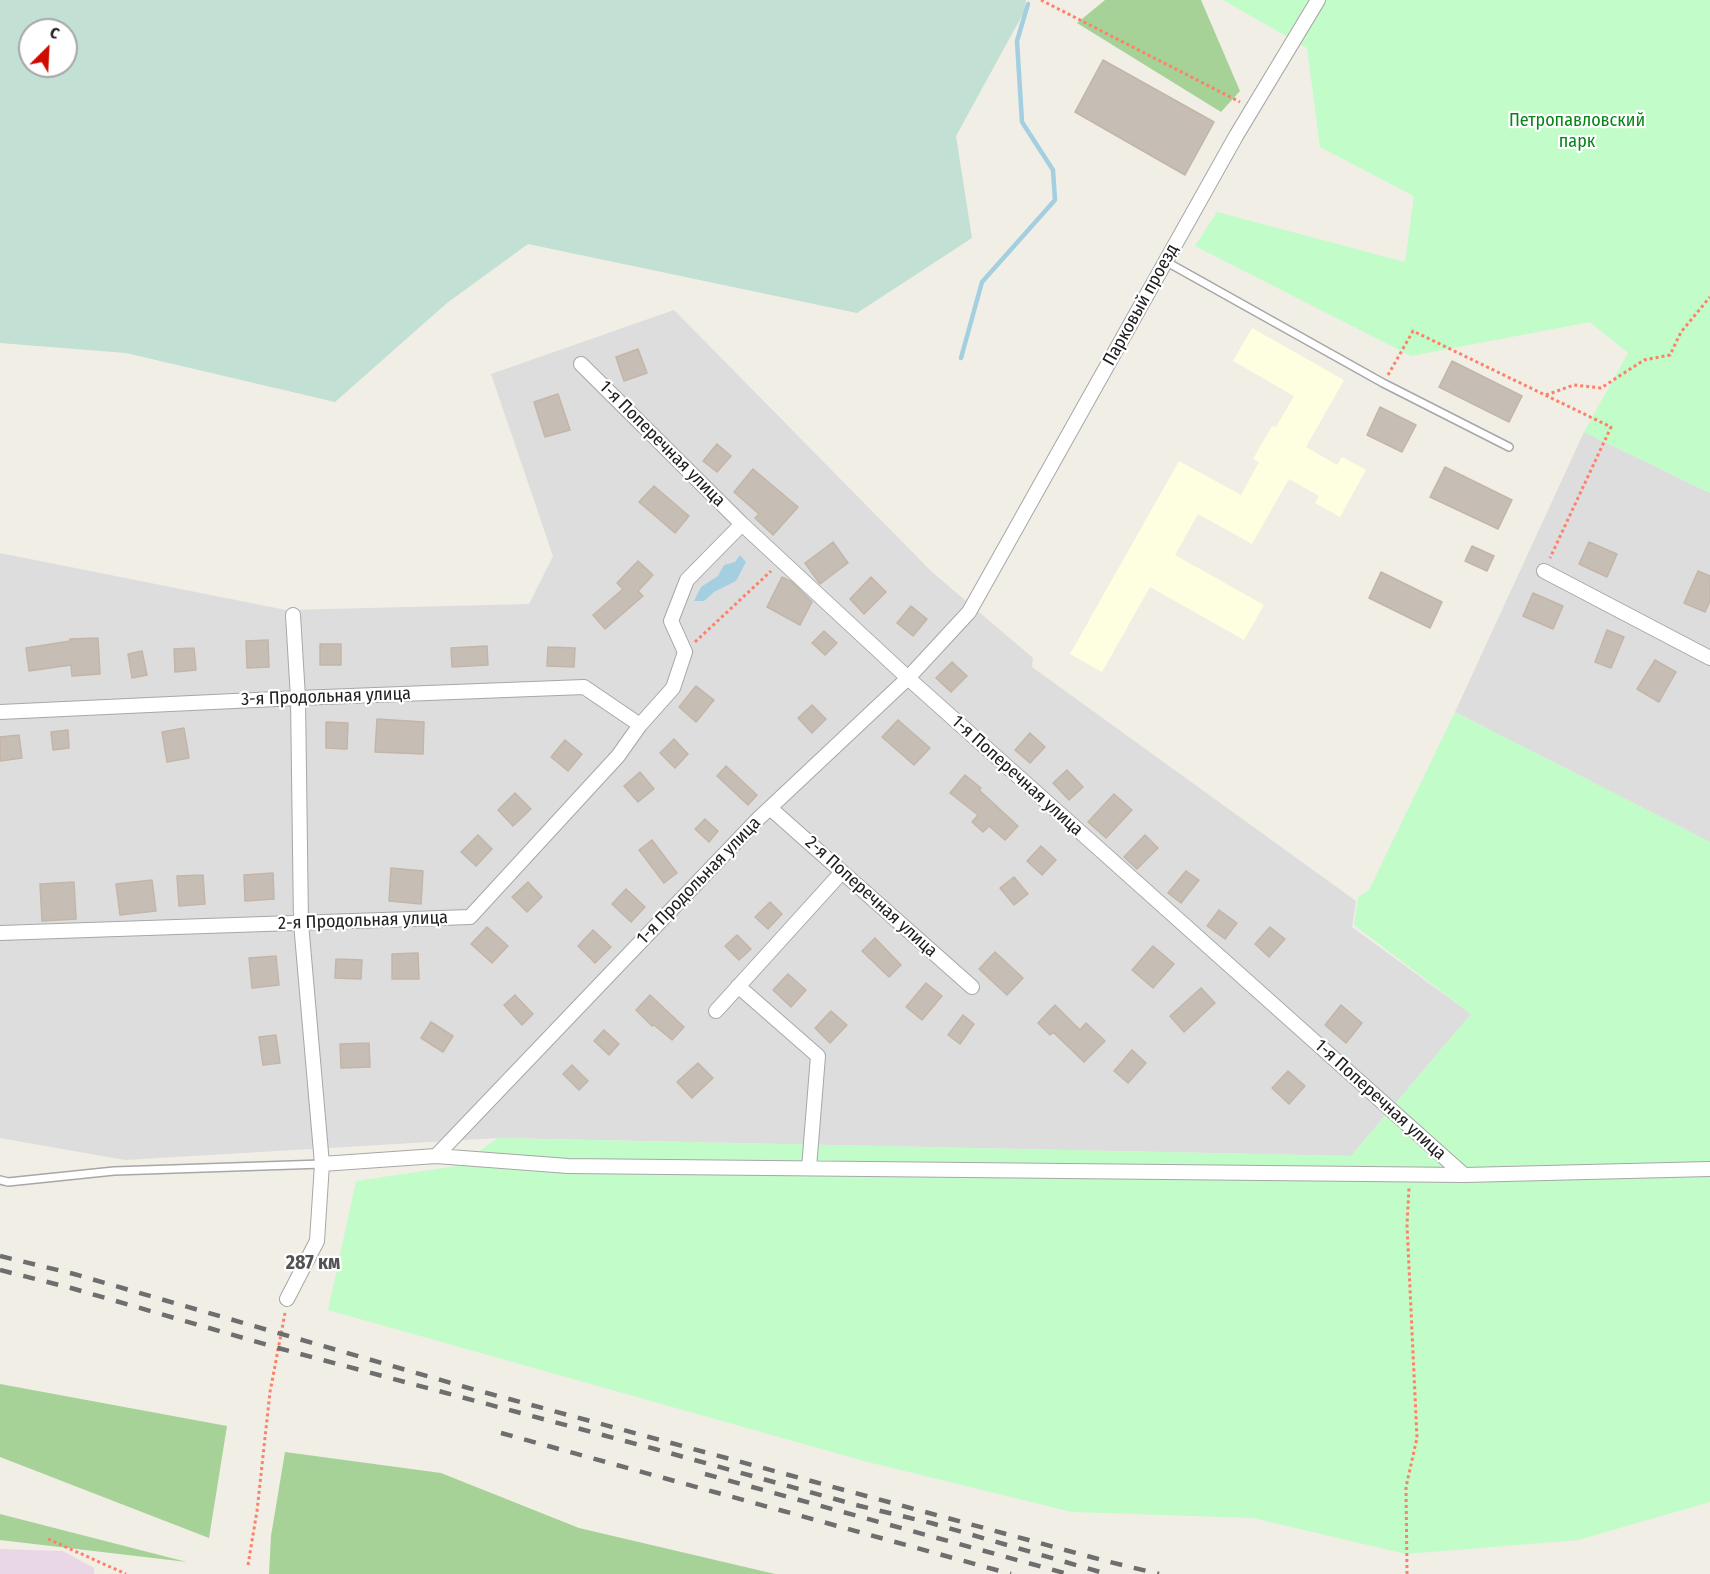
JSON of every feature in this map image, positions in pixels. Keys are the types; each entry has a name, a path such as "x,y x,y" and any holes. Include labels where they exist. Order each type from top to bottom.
{"street":[{"name":"Парковый проезд","path":"969,612 1165,261 1252,109 1318,0"},
{"name":"1-я Поперечная улица","path":"581,364 742,524 908,678 1464,1175"},
{"path":"684,652 671,621 687,580 742,524"},
{"path":"1544,571 1710,658"},
{"name":"1-я Продольная улица","path":"436,1156 770,808 908,678 969,612"},
{"path":"287,1299 316,1241 322,1164 301,923 298,698 293,615"},
{"name":"2-я Продольная улица","path":"0,933 470,917 618,756 640,725 673,688 684,652"},
{"name":"3-я Продольная улица","path":"0,712 584,687 640,725"},
{"name":"2-я Поперечная улица","path":"770,808 972,987"},
{"path":"716,1011 842,872"},
{"path":"738,986 818,1056 809,1168"},
{"path":"322,1164 436,1156 568,1166 1410,1175 1710,1169"}],"lane":[{"path":"1165,261 1383,383 1509,447"},
{"path":"0,1180 8,1182 114,1171 322,1164"}],"path":[{"path":"1041,0 1252,109"},
{"path":"1546,396 1574,385 1601,388 1644,360 1670,355 1681,332 1696,311 1710,297"},
{"path":"1383,383 1413,331 1611,427 1544,571"},
{"path":"684,652 782,561"},
{"path":"1407,1574 1406,1486 1418,1438 1407,1224 1410,1175"},
{"path":"248,1565 257,1511 270,1392 287,1299"},
{"path":"48,1539 126,1574"}],"shaded area":[{"path":"0,0 1026,0 1023,14 956,136 972,238 857,313 528,244 447,303 335,402 126,353 0,343"},
{"path":"674,310 932,572 1033,658 1032,667 1356,901 1352,927 1471,1014 1351,1156 498,1138 125,1160 0,1138 0,553 286,610 529,604 553,556 491,374"},
{"path":"1252,328 1344,380 1306,447 1337,465 1342,457 1366,470 1340,517 1315,503 1319,496 1289,479 1252,544 1198,514 1175,555 1264,605 1244,640 1150,587 1102,672 1070,654 1179,461 1241,495 1259,462 1253,459 1272,426 1276,427 1294,396 1233,361"},
{"path":"1584,432 1710,493 1710,842 1455,712"},
{"path":"0,1549 63,1551 94,1568 94,1574 0,1574"}],"green space":[{"path":"1105,0 1201,0 1240,91 1221,112 1077,23"},
{"name":"Петропавловский парк","path":"1223,0 1710,0 1710,493 1584,432 1628,353 1590,322 1411,356 1195,246 1217,212 1405,262 1414,196 1320,147 1307,48"},
{"path":"1455,712 1710,842 1710,1502 1578,1540 1406,1554 1253,1518 1072,1512 864,1461 328,1310 356,1181 457,1166 498,1138 1351,1156 1471,1014 1354,925 1358,897 1369,890"},
{"path":"0,1384 227,1426 209,1538 0,1457"},
{"path":"285,1452 441,1473 579,1528 775,1574 269,1574 271,1536"},
{"path":"0,1514 187,1562 0,1540"}],"water":[{"path":"740,555 746,562 736,581 714,592 704,601 694,601 701,587 718,576 724,565 735,562"}],"building":[{"path":"1103,60 1214,122 1185,175 1075,112"},
{"path":"638,349 647,373 624,381 616,357"},
{"path":"1452,361 1522,396 1509,422 1439,387"},
{"path":"558,394 570,430 545,437 534,402"},
{"path":"1380,407 1416,425 1402,452 1367,435"},
{"path":"717,444 731,456 717,472 703,461"},
{"path":"1445,467 1512,500 1498,529 1430,497"},
{"path":"753,469 798,507 773,535 755,518 759,514 734,492"},
{"path":"654,486 689,516 675,533 639,502"},
{"path":"833,542 848,563 820,584 805,563"},
{"path":"1589,542 1617,554 1607,577 1579,564"},
{"path":"1472,546 1494,556 1487,571 1465,561"},
{"path":"638,561 653,575 638,591 643,596 605,629 593,615 623,589 617,583"},
{"path":"1698,571 1710,576 1710,601 1705,612 1684,603"},
{"path":"1381,572 1442,602 1430,628 1369,598"},
{"path":"782,577 792,582 812,602 800,625 767,607"},
{"path":"871,577 886,592 864,614 850,599"},
{"path":"1533,593 1563,606 1553,629 1523,616"},
{"path":"911,606 927,619 913,636 897,623"},
{"path":"1607,630 1624,637 1611,668 1595,662"},
{"path":"824,631 837,643 825,655 812,643"},
{"path":"98,638 100,674 72,676 71,665 29,671 26,648 70,641 70,639"},
{"path":"268,640 269,667 247,668 246,641"},
{"path":"320,644 341,644 341,665 320,665"},
{"path":"487,646 488,665 452,667 451,648"},
{"path":"548,647 575,648 574,667 547,666"},
{"path":"194,648 196,670 175,672 174,649"},
{"path":"142,651 147,675 132,678 128,654"},
{"path":"1655,660 1676,672 1659,702 1637,689"},
{"path":"952,662 967,676 951,692 936,678"},
{"path":"696,686 714,700 696,722 679,707"},
{"path":"812,705 826,719 812,733 798,718"},
{"path":"377,719 424,722 423,754 375,752"},
{"path":"898,720 930,748 914,765 882,737"},
{"path":"326,722 348,723 347,749 326,748"},
{"path":"184,728 189,758 167,762 162,732"},
{"path":"68,730 69,748 53,750 51,732"},
{"path":"1030,733 1045,747 1030,763 1015,750"},
{"path":"19,735 22,758 0,761 0,737"},
{"path":"674,739 688,754 675,768 660,753"},
{"path":"565,740 582,754 568,771 551,757"},
{"path":"726,766 757,795 748,805 717,776"},
{"path":"1067,770 1083,787 1069,800 1053,783"},
{"path":"640,772 654,789 638,802 624,786"},
{"path":"965,775 1018,826 1005,840 989,826 983,832 972,822 978,815 950,793"},
{"path":"515,793 531,809 513,826 498,810"},
{"path":"1114,794 1132,810 1106,838 1088,822"},
{"path":"705,819 718,831 709,842 695,829"},
{"path":"478,835 492,849 476,866 461,852"},
{"path":"1145,835 1158,848 1137,869 1124,857"},
{"path":"652,840 677,873 664,883 639,850"},
{"path":"1041,846 1056,860 1042,875 1027,861"},
{"path":"391,868 423,871 421,904 389,901"},
{"path":"1186,871 1199,880 1181,903 1168,893"},
{"path":"273,873 274,899 245,901 244,875"},
{"path":"203,875 205,904 179,906 177,876"},
{"path":"1014,877 1028,894 1014,905 1000,888"},
{"path":"152,880 156,911 120,915 116,884"},
{"path":"74,882 76,919 42,921 40,884"},
{"path":"528,882 542,897 527,912 512,897"},
{"path":"626,889 645,907 631,922 612,904"},
{"path":"770,902 782,914 768,929 755,917"},
{"path":"1219,910 1237,923 1225,939 1207,926"},
{"path":"487,927 508,946 492,963 471,944"},
{"path":"1270,927 1285,939 1269,957 1255,944"},
{"path":"593,930 611,947 595,963 578,946"},
{"path":"737,935 751,949 739,960 725,946"},
{"path":"875,938 901,965 889,977 862,951"},
{"path":"1153,946 1174,964 1153,988 1132,970"},
{"path":"995,952 1023,978 1007,995 979,969"},
{"path":"418,953 419,979 392,979 392,954"},
{"path":"276,956 279,985 252,988 249,958"},
{"path":"336,959 362,960 361,979 335,978"},
{"path":"788,974 806,990 791,1007 773,990"},
{"path":"926,983 942,996 922,1020 906,1007"},
{"path":"1201,988 1215,1003 1184,1032 1170,1016"},
{"path":"515,995 533,1014 522,1025 504,1005"},
{"path":"650,995 684,1027 672,1040 654,1025 652,1026 636,1010"},
{"path":"1055,1005 1080,1030 1086,1023 1105,1041 1084,1062 1053,1032 1050,1035 1038,1023"},
{"path":"1341,1005 1362,1023 1346,1043 1325,1025"},
{"path":"831,1011 847,1025 830,1043 815,1028"},
{"path":"963,1015 974,1024 960,1044 948,1035"},
{"path":"431,1022 453,1036 443,1052 421,1038"},
{"path":"604,1030 619,1044 609,1055 594,1041"},
{"path":"276,1035 280,1063 263,1065 259,1037"},
{"path":"369,1043 370,1067 341,1068 340,1044"},
{"path":"1132,1050 1146,1063 1128,1083 1114,1071"},
{"path":"698,1063 713,1078 692,1098 677,1082"},
{"path":"572,1065 588,1081 579,1090 563,1074"},
{"path":"1288,1071 1305,1086 1289,1104 1272,1088"}],"waterway":[{"path":"961,358 982,282 1055,200 1053,170 1022,122 1017,41 1028,4"}],"railway":[{"path":"0,1256 74,1274 465,1387 1159,1574"},
{"path":"0,1270 71,1288 278,1348 860,1506 931,1523 1107,1574"},
{"path":"501,1433 1011,1574"},
{"path":"705,1474 1068,1574"}],"district":[{"name":"287 км","path":"313,1263"}]}
